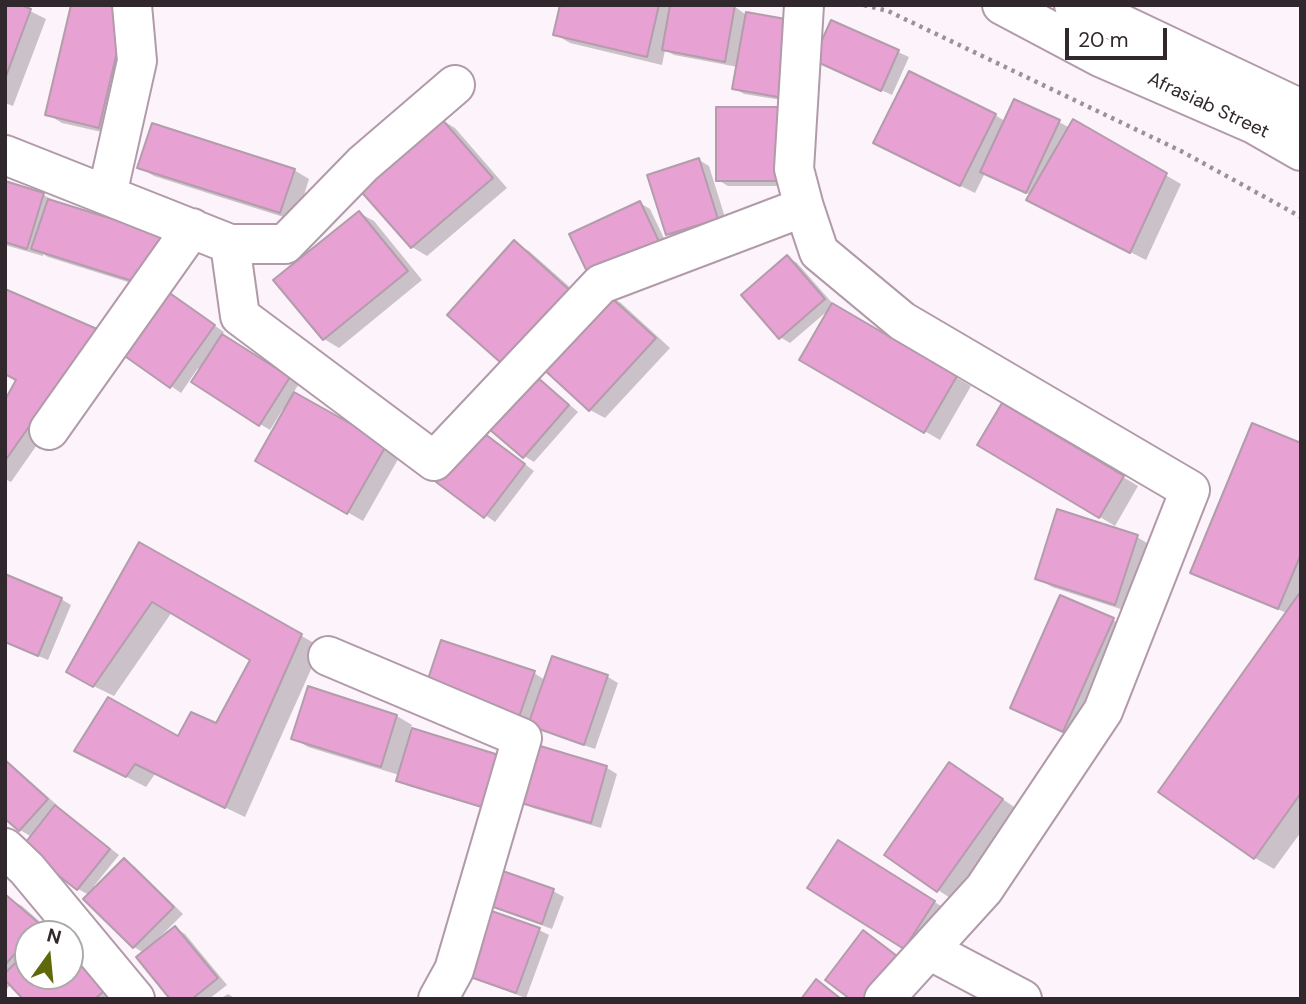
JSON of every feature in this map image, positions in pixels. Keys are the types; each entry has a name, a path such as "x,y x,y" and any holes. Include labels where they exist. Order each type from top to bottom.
{"street":[{"path":"107,195 137,61 132,5"},
{"path":"804,5 794,169 819,252 902,321 1190,490 1103,711 984,889 884,999"},
{"name":"Afrasiab Street","path":"1002,5 1100,57 1254,124 1301,151"},
{"name":"Afrasiab Street","path":"1074,5 1301,109"},
{"path":"5,155 230,244 285,244 363,164 455,85"},
{"path":"230,244 240,316 434,461 601,284 804,207"},
{"path":"50,430 192,228"},
{"path":"328,656 522,738 454,970 438,999"},
{"path":"5,848 27,869 135,999"},
{"path":"929,950 1022,999"}],"path":[{"path":"864,5 888,11 1181,150 1301,217"}],"building":[{"path":"5,5 21,5 31,9 5,79"},
{"path":"71,5 128,5 99,128 45,115"},
{"path":"560,5 659,5 647,57 553,35"},
{"path":"670,5 735,5 725,62 662,50"},
{"path":"746,12 797,21 784,98 732,89"},
{"path":"831,20 899,50 881,91 813,60"},
{"path":"909,71 996,114 960,186 873,143"},
{"path":"1014,99 1060,120 1026,193 980,172"},
{"path":"716,107 781,107 781,181 716,181"},
{"path":"440,117 493,178 411,248 358,188"},
{"path":"1073,119 1167,173 1130,253 1026,200"},
{"path":"152,123 295,169 280,213 137,168"},
{"path":"699,158 718,219 666,235 647,175"},
{"path":"5,181 44,193 27,249 5,242"},
{"path":"48,199 164,235 148,286 31,249"},
{"path":"640,201 662,248 591,280 569,234"},
{"path":"359,211 408,271 323,340 273,280"},
{"path":"514,240 576,296 509,370 447,315"},
{"path":"787,255 825,299 779,339 741,295"},
{"path":"5,289 97,329 5,461 5,400 16,380 5,374"},
{"path":"164,289 215,325 170,388 119,352"},
{"path":"605,292 656,338 589,411 539,365"},
{"path":"832,303 957,376 924,433 799,360"},
{"path":"222,334 290,377 259,426 191,382"},
{"path":"529,370 569,405 523,458 482,423"},
{"path":"294,392 387,444 347,514 255,461"},
{"path":"1002,403 1124,476 1099,518 977,445"},
{"path":"1252,423 1301,443 1301,554 1278,609 1190,573"},
{"path":"477,428 525,464 484,518 436,482"},
{"path":"1057,509 1138,535 1115,605 1035,579"},
{"path":"139,542 302,634 225,808 135,764 126,777 74,751 108,697 178,736 191,712 216,723 250,660 152,602 93,687 66,672"},
{"path":"5,574 62,598 38,656 5,642"},
{"path":"1301,591 1301,793 1254,859 1158,792"},
{"path":"1060,595 1114,618 1063,732 1010,708"},
{"path":"441,640 535,671 519,717 426,685"},
{"path":"552,656 608,675 584,745 528,725"},
{"path":"308,686 397,715 381,767 291,739"},
{"path":"412,728 502,756 485,808 396,781"},
{"path":"537,745 607,766 591,823 521,803"},
{"path":"5,760 48,799 19,831 5,819"},
{"path":"949,762 1003,799 937,892 884,855"},
{"path":"55,805 110,849 77,890 22,847"},
{"path":"838,840 935,901 904,949 807,888"},
{"path":"124,858 174,907 133,948 83,899"},
{"path":"497,869 554,889 542,924 485,904"},
{"path":"6,895 35,920 14,920 14,955 5,965"},
{"path":"483,908 540,928 516,993 459,973"},
{"path":"175,926 218,978 192,999 170,999 136,957"},
{"path":"863,930 897,956 864,999 850,999 825,980"},
{"path":"14,964 14,990 5,980 5,973"},
{"path":"84,968 105,990 95,999 23,999 14,990 84,990"},
{"path":"816,979 841,999 801,999"}]}
